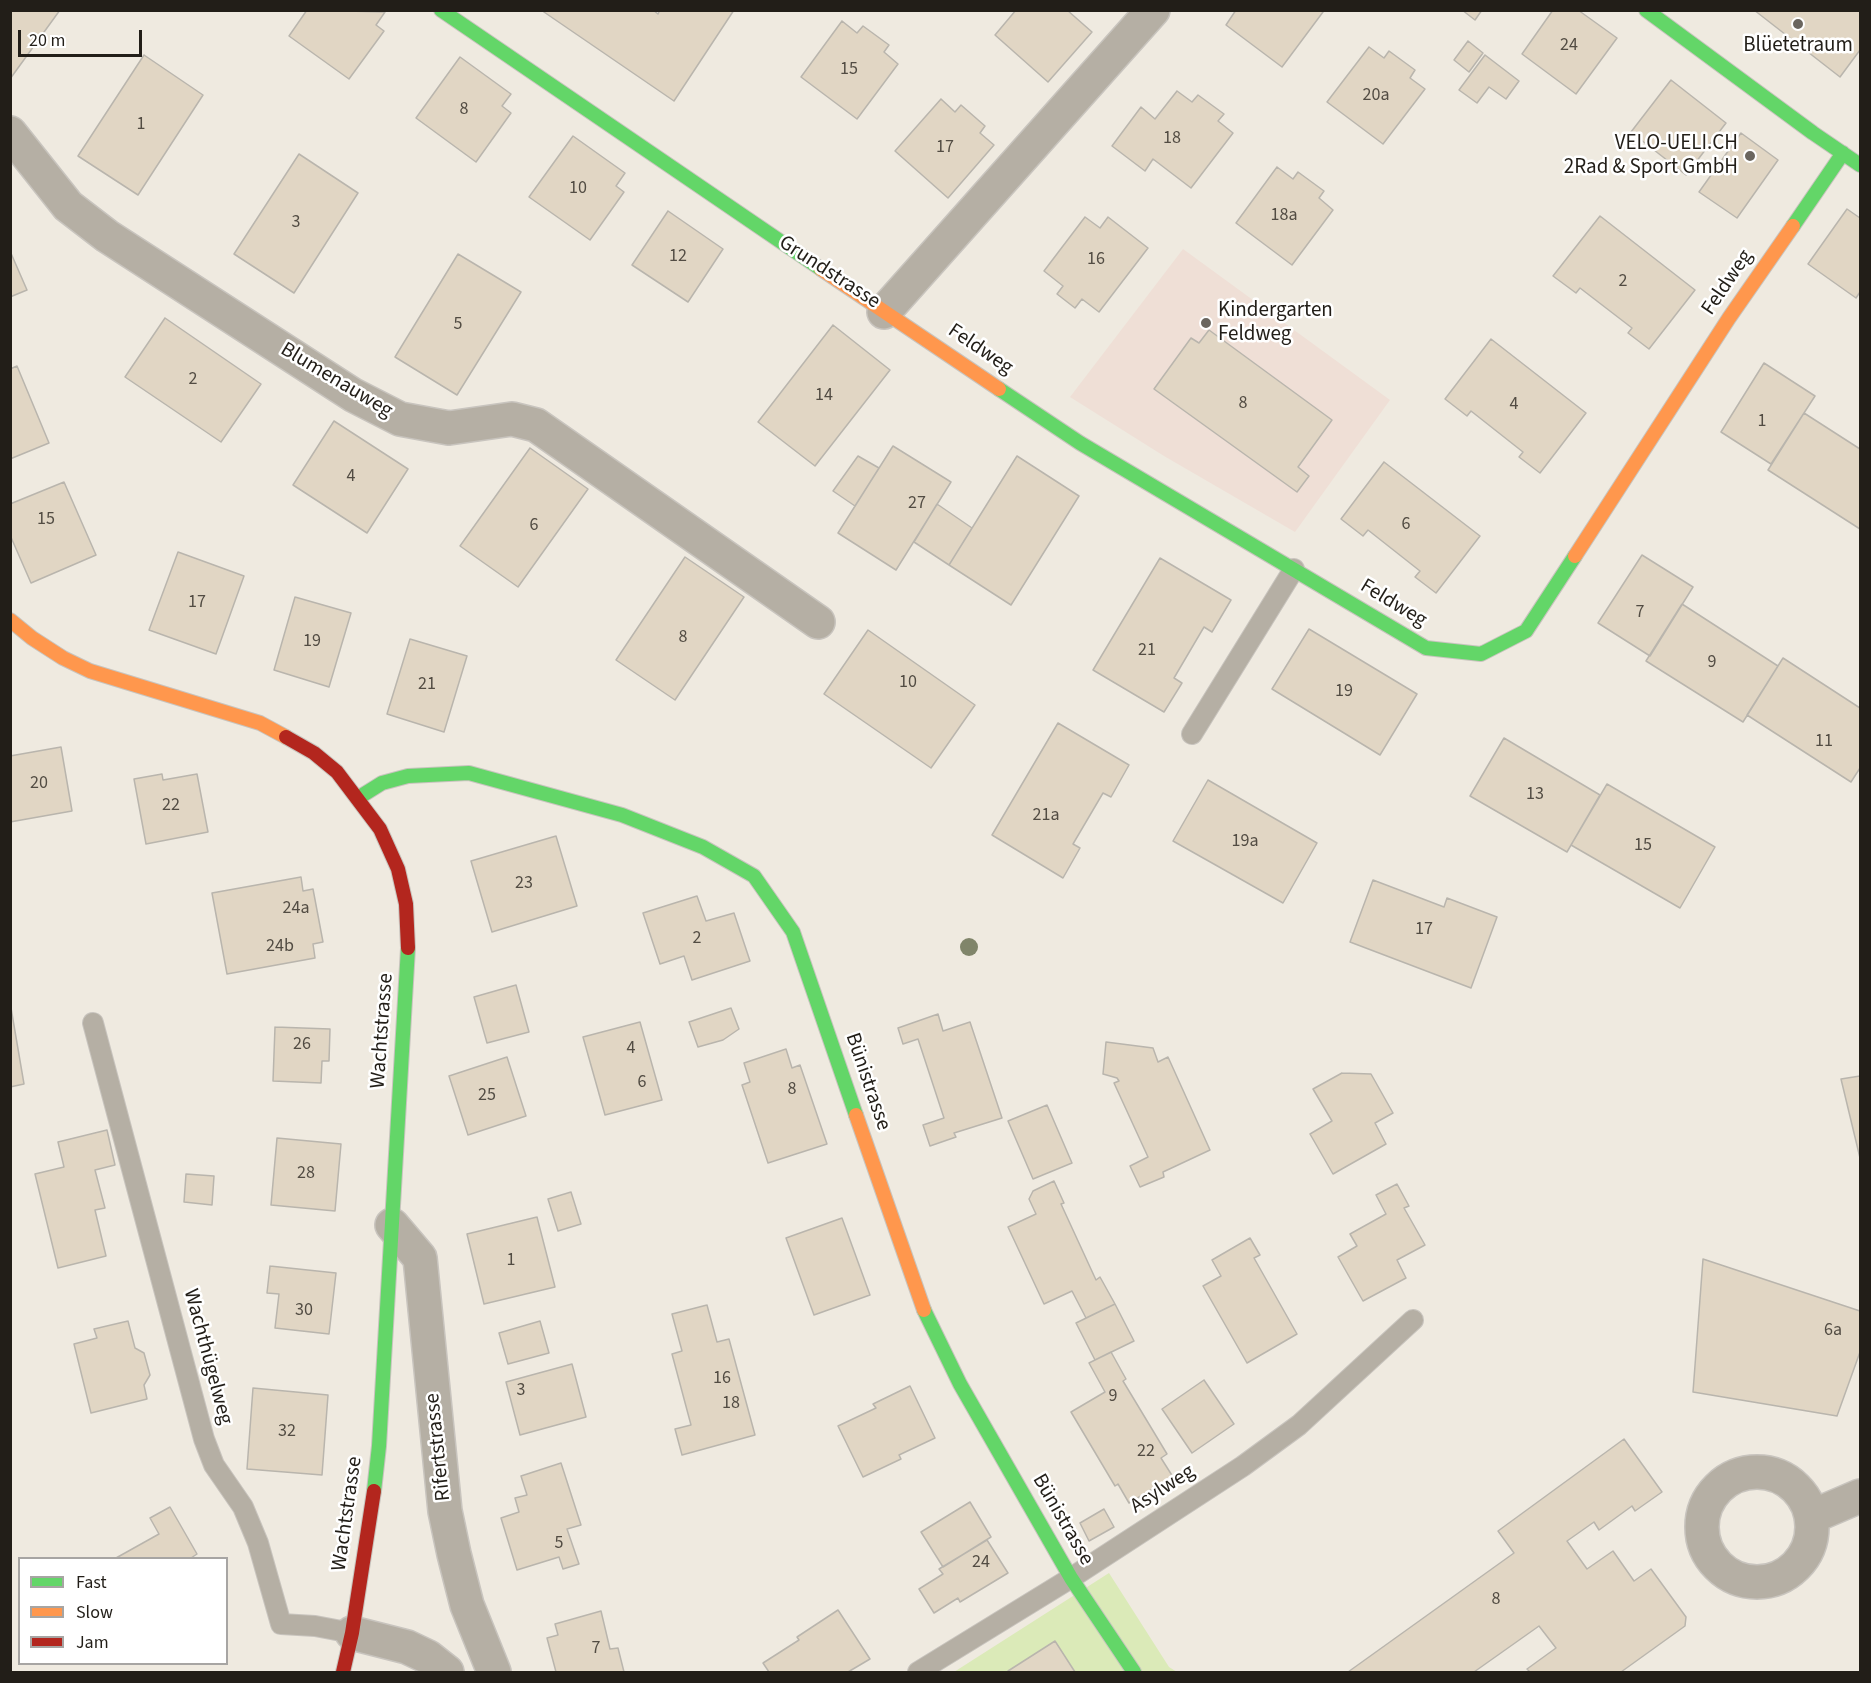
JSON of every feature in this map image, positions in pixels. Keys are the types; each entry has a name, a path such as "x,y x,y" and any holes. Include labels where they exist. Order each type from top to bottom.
{"street":[{"name":"Grundstrasse","path":"441,10 884,312 1153,10"},
{"path":"1646,10 1860,165"},
{"name":"Blumenauweg","path":"10,133 68,206 107,236 353,395 400,419 449,428 512,419 536,425 818,622"},
{"name":"Feldweg","path":"884,312 1080,443 1426,648 1481,654 1526,631 1729,318 1843,153"},
{"name":"Wachtstrasse","path":"10,620 32,638 63,658 90,671 260,723 314,753 337,772 358,798 380,829 398,869 406,904 409,939 375,1485 352,1633 343,1672"},
{"name":"Bünistrasse","path":"358,798 382,783 408,776 469,773 622,815 703,847 754,876 793,932 924,1310 960,1384 1071,1578 1134,1672"},
{"name":"Rifertstrasse","path":"392,1225 420,1258 445,1511 467,1605 494,1672"},
{"path":"1811,1517 1860,1496"},
{"path":"352,1633 407,1647 428,1657 447,1672"}],"lane":[{"path":"1192,734 1294,568"},
{"name":"Wachthügelweg","path":"93,1023 204,1439 214,1466 243,1507 258,1543 281,1624 315,1626 352,1633"},
{"name":"Asylweg","path":"918,1672 1071,1578 1243,1466 1299,1425 1413,1320"}],"shaded area":[{"name":"Kindergarten Feldweg","path":"1183,249 1390,400 1295,532 1164,456 1070,397"}],"green space":[{"path":"1109,1573 1169,1667 1177,1672 954,1672"}],"building":[{"path":"10,10 60,10 10,79"},
{"path":"307,10 385,12 376,25 384,31 349,79 289,36"},
{"path":"541,10 653,10 658,14 660,10 734,10 674,101"},
{"path":"1016,10 1067,10 1092,32 1048,82 995,35"},
{"path":"1236,10 1322,10 1323,12 1282,67 1226,25"},
{"path":"1462,10 1482,10 1475,20"},
{"path":"1553,10 1578,10 1617,38 1576,94 1522,54"},
{"path":"1754,10 1860,10 1860,50 1840,77"},
{"path":"842,21 857,33 863,26 889,45 884,52 898,64 857,119 801,77"},
{"path":"1468,41 1483,53 1469,72 1454,60"},
{"path":"1369,47 1384,58 1389,51 1415,70 1410,78 1425,89 1383,144 1327,102"},
{"path":"144,55 203,95 138,195 78,156"},
{"path":"1485,55 1519,81 1506,99 1489,87 1477,103 1459,90"},
{"path":"460,57 511,94 502,106 511,113 476,162 416,118"},
{"path":"1671,80 1726,123 1686,175 1631,132"},
{"path":"1177,91 1192,102 1198,95 1224,114 1218,121 1233,133 1191,188 1153,159 1145,171 1112,146 1141,107 1155,119"},
{"path":"941,99 955,112 961,105 985,126 980,133 994,145 948,198 895,151"},
{"path":"1741,133 1778,160 1737,218 1699,192"},
{"path":"573,136 625,173 616,186 624,192 590,240 529,197"},
{"path":"299,154 358,193 294,293 234,254"},
{"path":"1277,167 1293,179 1298,172 1324,191 1319,198 1333,210 1292,265 1236,223"},
{"path":"1847,209 1860,218 1860,292 1856,298 1808,264"},
{"path":"668,211 723,249 688,302 632,265"},
{"path":"1600,216 1695,290 1649,349 1628,333 1632,328 1580,288 1576,293 1553,276"},
{"path":"1085,217 1100,228 1108,217 1148,248 1099,312 1082,299 1075,308 1057,294 1063,286 1044,271"},
{"path":"10,251 27,290 10,297"},
{"path":"458,254 521,292 457,395 395,357"},
{"path":"165,318 261,384 221,442 125,377"},
{"path":"833,325 890,370 815,466 758,422"},
{"path":"1209,330 1332,420 1298,467 1309,476 1297,492 1154,389 1191,338 1199,343"},
{"path":"1491,339 1586,413 1540,473 1519,457 1523,452 1471,411 1467,416 1445,399"},
{"path":"1764,363 1815,396 1771,464 1721,432"},
{"path":"17,366 49,443 10,459 10,369"},
{"path":"1804,413 1860,449 1860,529 1768,470"},
{"path":"334,421 408,469 367,533 293,485"},
{"path":"893,446 951,482 896,570 838,533"},
{"path":"530,448 588,489 518,587 460,546"},
{"path":"858,456 879,468 855,506 833,491"},
{"path":"1017,456 1079,496 1011,605 949,565"},
{"path":"1384,462 1480,536 1436,593 1415,577 1420,571 1368,530 1363,536 1341,519"},
{"path":"64,482 96,555 31,583 10,535 10,504"},
{"path":"937,504 972,528 949,565 914,542"},
{"path":"178,552 244,576 216,654 149,630"},
{"path":"1642,555 1693,587 1650,656 1598,623"},
{"path":"685,557 744,597 675,700 616,660"},
{"path":"1160,558 1231,600 1212,632 1204,627 1174,678 1182,683 1164,712 1093,670"},
{"path":"295,597 351,613 329,687 274,670"},
{"path":"1682,604 1778,666 1743,722 1646,661"},
{"path":"1309,629 1417,694 1380,755 1272,689"},
{"path":"868,630 975,705 931,768 824,694"},
{"path":"410,639 467,656 444,732 387,714"},
{"path":"1783,658 1860,708 1860,768 1851,782 1747,715"},
{"path":"1058,723 1129,765 1111,797 1103,793 1073,844 1080,848 1063,878 992,835"},
{"path":"1504,738 1600,795 1567,852 1470,796"},
{"path":"61,747 72,811 10,822 10,756"},
{"path":"162,774 163,780 197,774 208,832 146,844 134,779"},
{"path":"1208,780 1317,843 1283,903 1173,841"},
{"path":"1607,784 1715,847 1680,908 1571,845"},
{"path":"556,836 577,906 492,932 471,861"},
{"path":"301,877 303,891 313,889 323,942 313,944 315,958 227,974 212,893"},
{"path":"1373,880 1444,907 1447,898 1497,917 1471,988 1350,942"},
{"path":"697,896 706,921 734,913 750,961 692,980 684,956 660,964 643,913"},
{"path":"516,985 529,1032 487,1043 474,997"},
{"path":"10,1002 24,1084 10,1087"},
{"path":"731,1008 739,1029 723,1040 698,1047 689,1022"},
{"path":"938,1014 943,1031 970,1022 1002,1118 954,1133 956,1137 930,1146 923,1125 944,1118 918,1039 903,1044 898,1028"},
{"path":"640,1022 662,1100 605,1115 583,1037"},
{"path":"275,1027 330,1029 329,1061 322,1061 321,1083 273,1081"},
{"path":"1106,1042 1153,1048 1158,1062 1168,1057 1210,1150 1163,1172 1164,1177 1140,1187 1130,1166 1148,1157 1114,1083 1119,1081 1117,1078 1103,1074"},
{"path":"786,1049 792,1068 800,1065 827,1144 768,1163 742,1085 750,1082 744,1063"},
{"path":"507,1057 526,1116 468,1135 449,1076"},
{"path":"1342,1073 1371,1074 1393,1113 1375,1123 1386,1144 1333,1174 1310,1134 1332,1121 1313,1089"},
{"path":"1860,1076 1860,1158 1841,1079"},
{"path":"1047,1105 1072,1163 1033,1179 1008,1121"},
{"path":"107,1130 115,1165 95,1170 105,1208 95,1210 106,1256 58,1268 35,1174 64,1167 58,1142"},
{"path":"277,1138 341,1144 335,1211 271,1205"},
{"path":"186,1174 214,1176 212,1205 184,1202"},
{"path":"1054,1181 1064,1203 1061,1204 1096,1280 1100,1277 1115,1304 1086,1318 1072,1291 1044,1304 1008,1227 1036,1214 1029,1199 1033,1191"},
{"path":"1397,1184 1409,1206 1404,1208 1425,1245 1397,1260 1406,1278 1363,1301 1338,1257 1357,1246 1350,1234 1386,1214 1376,1195"},
{"path":"571,1192 581,1224 558,1231 548,1199"},
{"path":"537,1217 555,1287 484,1304 467,1234"},
{"path":"842,1218 870,1295 814,1315 786,1238"},
{"path":"1250,1238 1260,1255 1254,1258 1297,1334 1247,1363 1203,1286 1221,1276 1212,1260"},
{"path":"1703,1259 1860,1311 1860,1352 1837,1416 1693,1392"},
{"path":"270,1266 336,1273 329,1334 275,1328 279,1294 267,1293"},
{"path":"1115,1304 1134,1341 1095,1360 1076,1323"},
{"path":"707,1305 717,1342 729,1339 755,1435 682,1455 675,1429 691,1425 672,1354 682,1351 672,1314"},
{"path":"128,1321 135,1348 144,1353 150,1375 144,1385 147,1399 91,1413 74,1344 97,1338 94,1329"},
{"path":"540,1321 549,1353 508,1364 499,1333"},
{"path":"1111,1352 1126,1379 1123,1381 1167,1454 1161,1458 1173,1477 1129,1503 1118,1484 1115,1486 1071,1412 1105,1392 1089,1363"},
{"path":"572,1364 586,1417 520,1435 506,1382"},
{"path":"1204,1380 1234,1424 1192,1453 1162,1409"},
{"path":"910,1386 935,1438 899,1455 901,1459 863,1477 838,1426 876,1408 873,1404"},
{"path":"253,1388 328,1395 322,1475 247,1469"},
{"path":"1624,1439 1662,1492 1635,1511 1632,1506 1599,1530 1594,1522 1567,1541 1587,1569 1613,1551 1634,1581 1651,1569 1686,1617 1685,1626 1621,1672 1530,1672 1527,1669 1556,1648 1539,1626 1474,1672 1348,1672 1514,1553 1498,1531"},
{"path":"561,1463 581,1525 567,1529 579,1564 563,1569 559,1557 517,1570 501,1518 519,1512 515,1498 527,1495 521,1476"},
{"path":"970,1502 991,1537 943,1567 921,1532"},
{"path":"170,1507 197,1554 192,1557 118,1557 159,1534 150,1518"},
{"path":"1104,1509 1114,1527 1089,1541 1080,1523"},
{"path":"987,1540 1008,1573 960,1602 958,1598 934,1613 919,1589 943,1574 939,1569"},
{"path":"838,1610 870,1659 848,1672 769,1672 763,1663 799,1640 797,1637"},
{"path":"601,1611 610,1649 618,1648 624,1672 556,1672 547,1638 558,1635 555,1624"},
{"path":"1055,1641 1075,1672 1008,1671"}],"traffic: fast":[{"path":"441,10 821,269"},
{"path":"1646,10 1860,165"},
{"path":"1793,226 1843,153"},
{"path":"999,389 1080,443 1426,648 1481,654 1526,631 1575,556"},
{"path":"358,798 382,783 408,776 469,773 622,815 703,847 754,876 793,932 856,1115"},
{"path":"374,1491 379,1446 408,948"},
{"path":"924,1310 960,1384 1071,1578 1134,1672"}],"traffic: slow":[{"path":"1575,556 1729,318 1793,226"},
{"path":"821,269 999,389"},
{"path":"10,620 32,638 63,658 90,671 260,723 286,737"},
{"path":"856,1115 924,1310"}],"traffic: jam":[{"path":"286,737 314,753 337,772 380,829 398,869 406,904 408,948"},
{"path":"343,1672 352,1633 374,1491"}],"place":[{"name":"Blüetetraum","path":"1798,24"},
{"name":"VELO-UELI.CH 2Rad & Sport GmbH","path":"1750,156"},
{"name":"Kindergarten Feldweg","path":"1206,323"}]}
